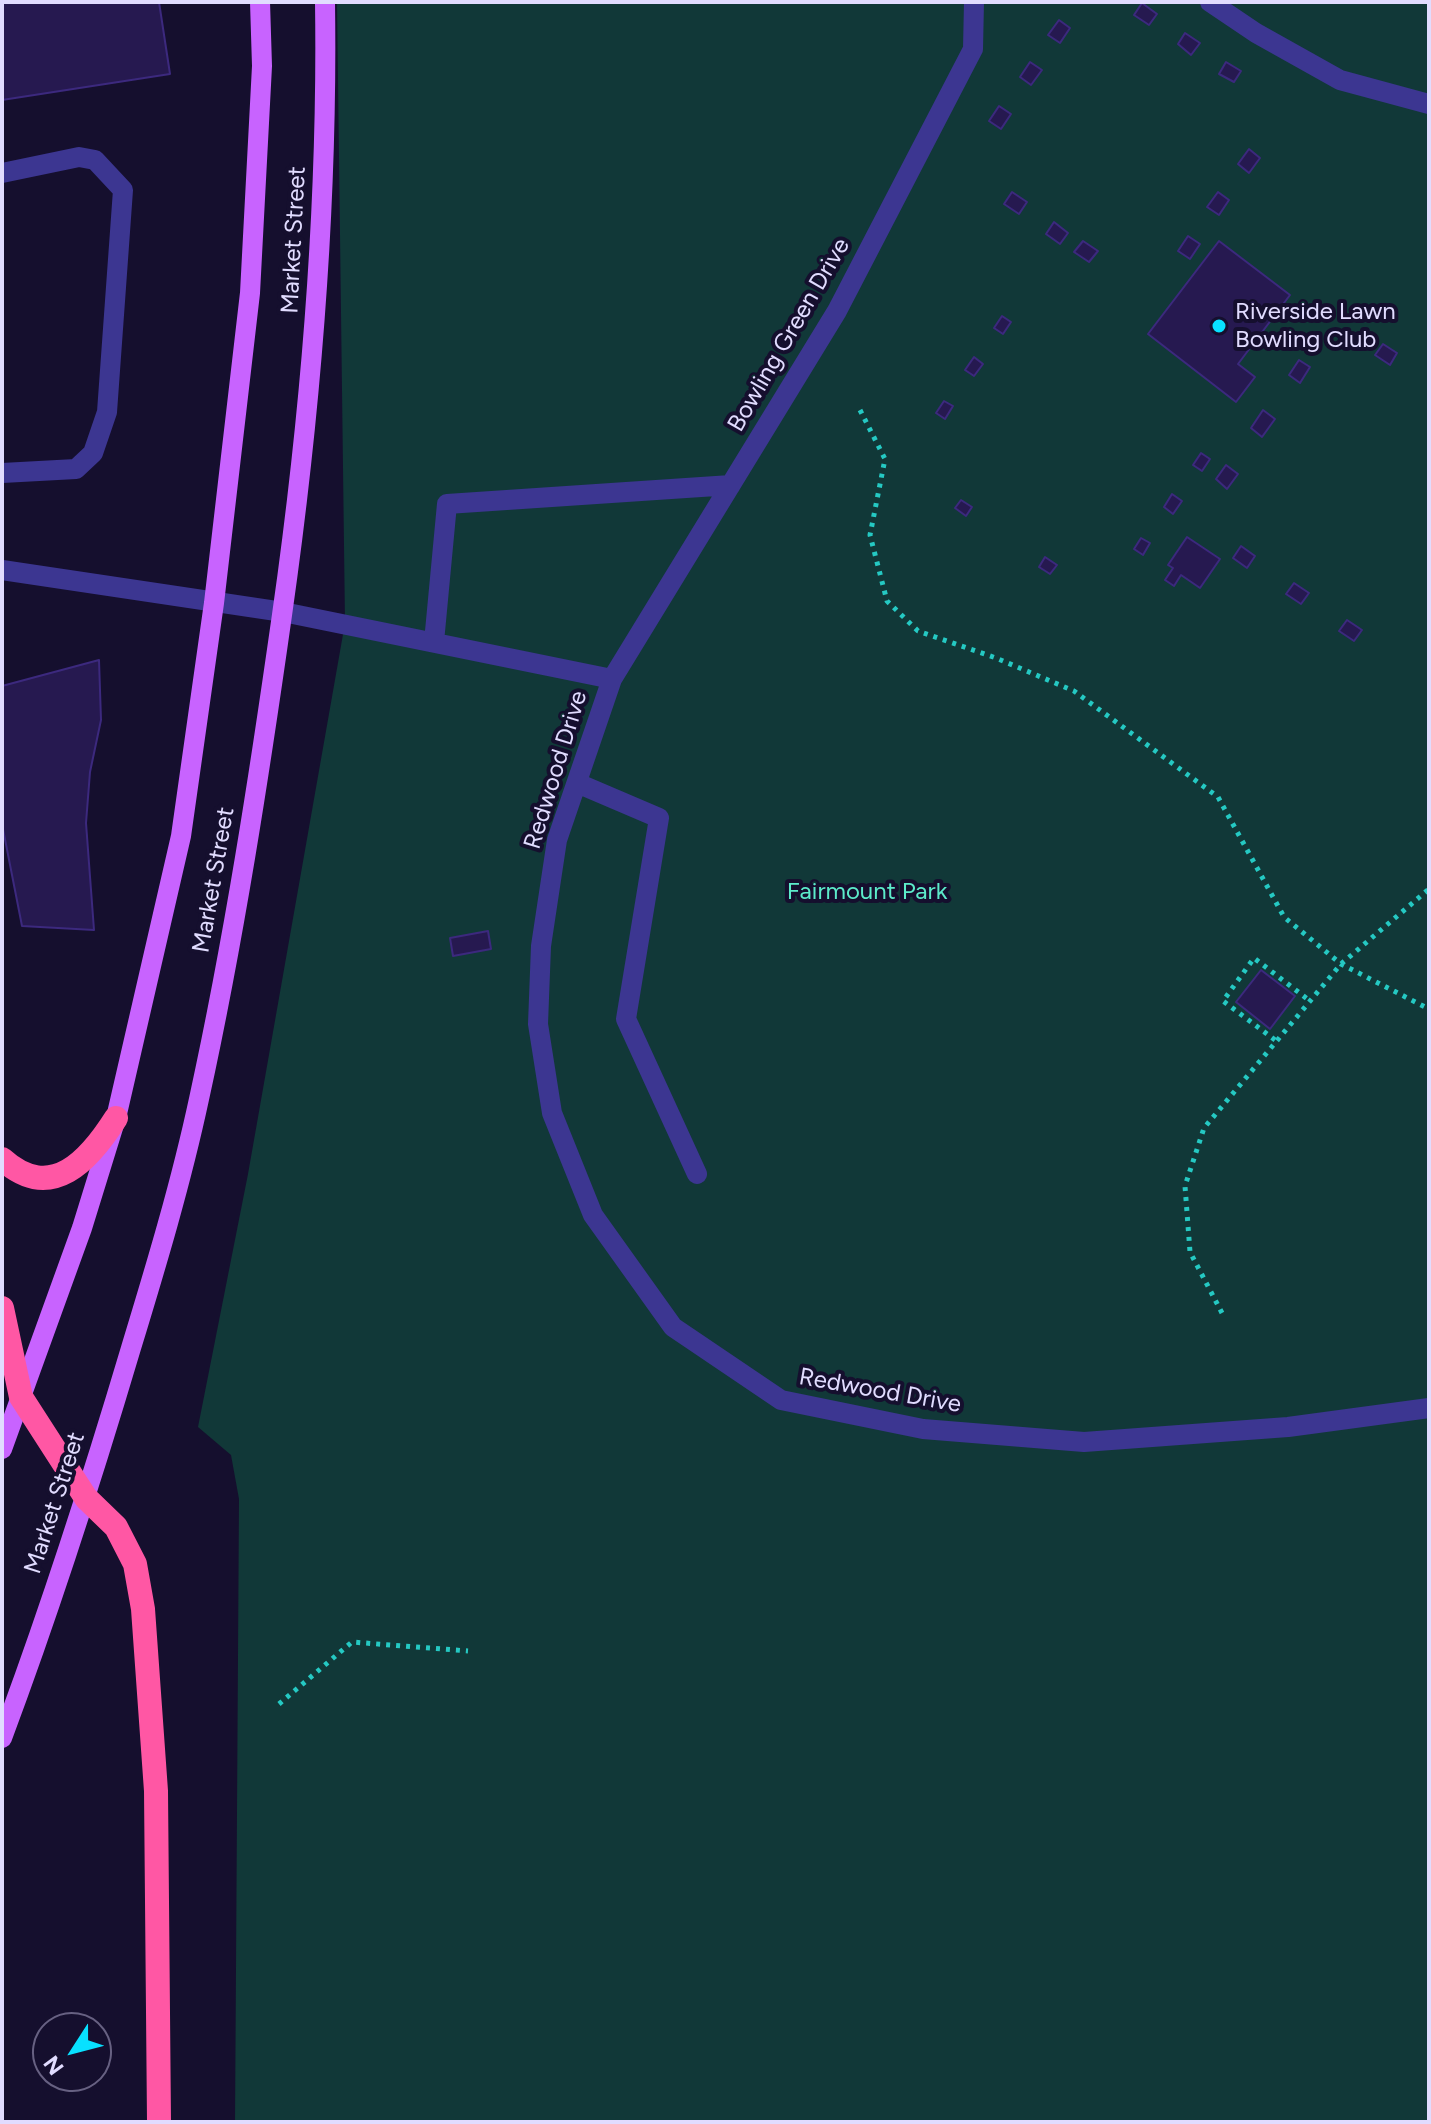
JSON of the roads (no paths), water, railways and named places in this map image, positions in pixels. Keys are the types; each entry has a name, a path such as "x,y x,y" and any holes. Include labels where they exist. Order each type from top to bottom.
{"highway":[{"path":"2,1159 28,1175 46,1176 76,1169 98,1146 116,1118"},
{"path":"2,1308 21,1397 86,1498 122,1537 135,1564 143,1609 156,1791 159,2122"}],"main road":[{"name":"Market Street","path":"2,1449 82,1228 116,1118 181,836 214,603 250,293 262,66 260,2"},
{"name":"Market Street","path":"2,1738 86,1498 168,1226 199,1101 243,872 283,612 318,308 325,2"}],"street":[{"name":"Bowling Green Drive","path":"612,679 837,311 973,49 974,2"},
{"path":"1210,2 1256,33 1340,80 1429,104"},
{"path":"2,173 79,157 95,160 123,190 107,412 93,453 76,469 2,473"},
{"path":"434,642 447,504 731,485"},
{"name":"Redwood Drive","path":"2,570 283,612 612,679 557,840 541,946 538,1024 552,1113 593,1215 673,1327 781,1400 923,1429 1084,1442 1288,1427 1429,1408"},
{"path":"577,783 659,818 626,1019 697,1174"}],"place":[{"name":"Riverside Lawn Bowling Club","path":"1219,326"}],"park label":[{"name":"Fairmount Park","path":"867,892"}]}
